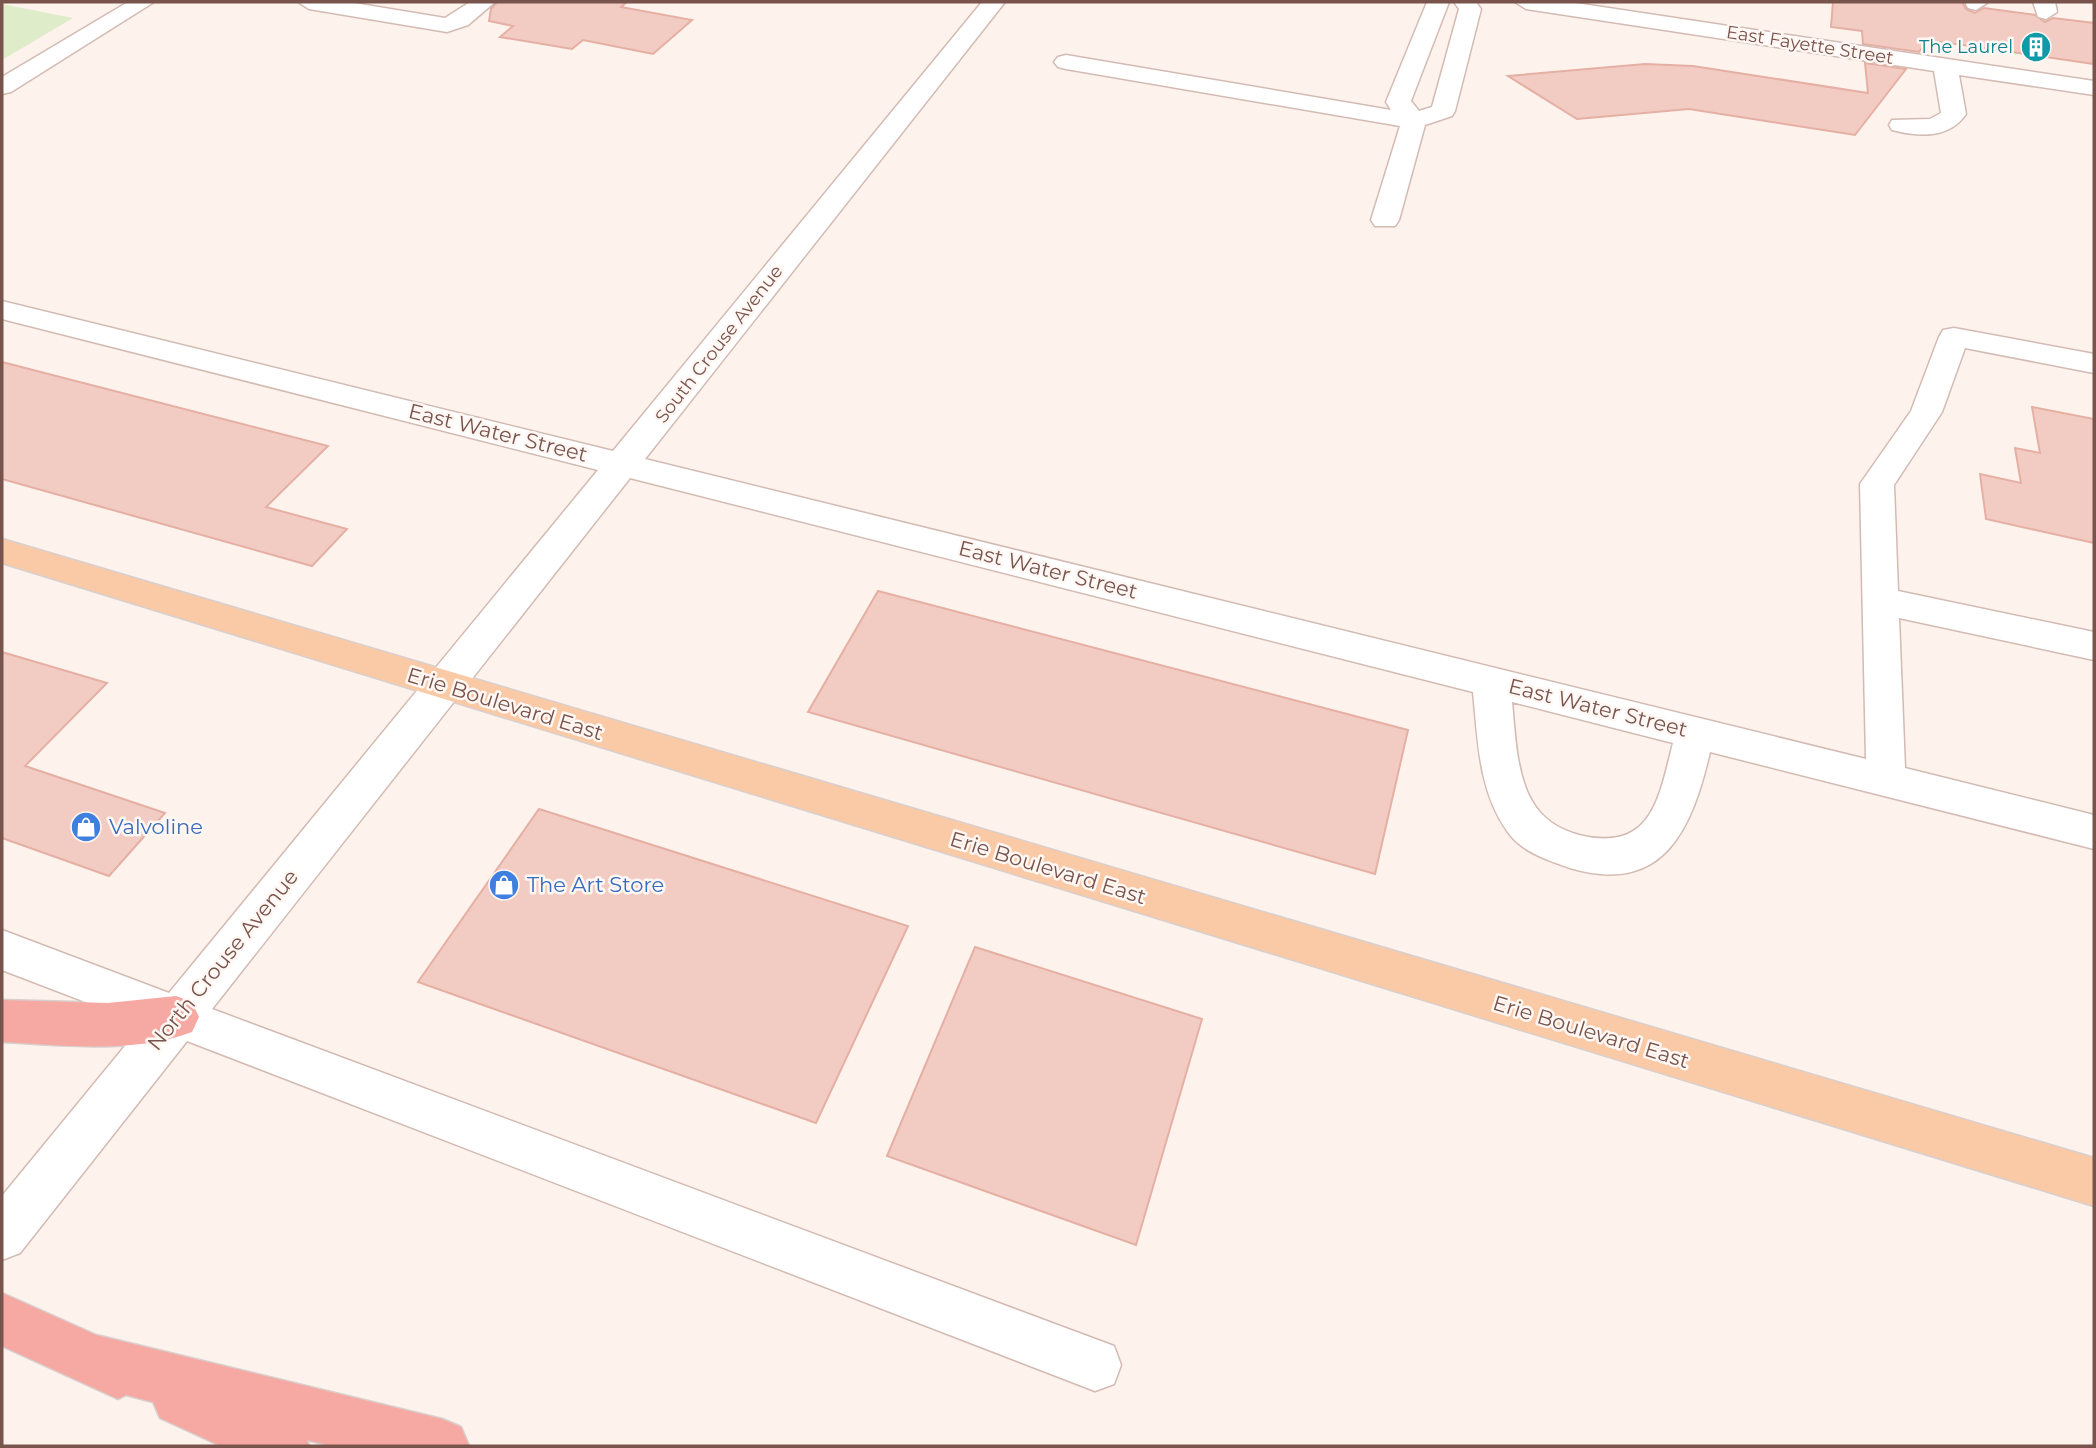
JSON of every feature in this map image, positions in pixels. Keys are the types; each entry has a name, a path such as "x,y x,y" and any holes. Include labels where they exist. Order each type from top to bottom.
{"highway":[{"path":"2,1021 108,1024 176,1017"},
{"path":"2,1319 282,1446"},
{"path":"95,1361 442,1446"}],"main road":[{"name":"Erie Boulevard East","path":"2,551 2094,1182"}],"street":[{"path":"2,87 143,2"},
{"path":"309,2 447,24 460,20 484,2"},
{"name":"South Crouse Avenue","path":"444,686 994,2"},
{"path":"1414,121 1398,102 1438,2"},
{"path":"1066,62 1414,121 1443,111 1470,9 1465,2"},
{"name":"East Fayette Street","path":"1526,2 2094,88"},
{"path":"1901,125 1938,126 1949,121 1954,114 1945,65"},
{"path":"1385,220 1414,121"},
{"name":"East Water Street","path":"2,310 2094,832"},
{"path":"1886,780 1877,484 1926,412 1954,337 2094,363"},
{"path":"1880,601 2094,646"},
{"path":"1490,681 1506,789 1521,820 1553,846 1564,849 1609,860 1625,859 1661,834 1676,806 1695,733"},
{"name":"North Crouse Avenue","path":"2,1235 444,686"},
{"path":"2,950 1095,1365"}],"green space":[{"path":"2,4 73,18 2,60"}],"building":[{"path":"497,2 627,2 621,7 692,20 653,54 583,40 572,49 500,37 513,26 489,21 491,9"},
{"name":"The Laurel","path":"1833,2 1962,2 1966,9 1975,13 1984,8 2035,15 2045,22 2053,18 2094,23 2094,64 1928,40 1919,52 1863,44 1862,31 1831,27"},
{"path":"1865,63 1906,69 1855,135 1689,109 1577,119 1508,76 1645,64 1693,66 1868,93"},
{"path":"2,362 328,446 266,507 347,529 312,566 2,479"},
{"path":"2032,407 2094,419 2094,543 1986,519 1980,474 2021,483 2015,448 2040,453"},
{"path":"878,591 1408,730 1375,874 808,712"},
{"path":"2,652 107,683 25,766 165,813 109,876 2,838"},
{"path":"539,809 908,926 816,1123 418,982"},
{"path":"975,947 1202,1019 1136,1245 887,1156"}],"place":[{"name":"The Laurel","path":"2036,47"},
{"name":"Valvoline","path":"86,827"},
{"name":"The Art Store","path":"504,885"}]}
